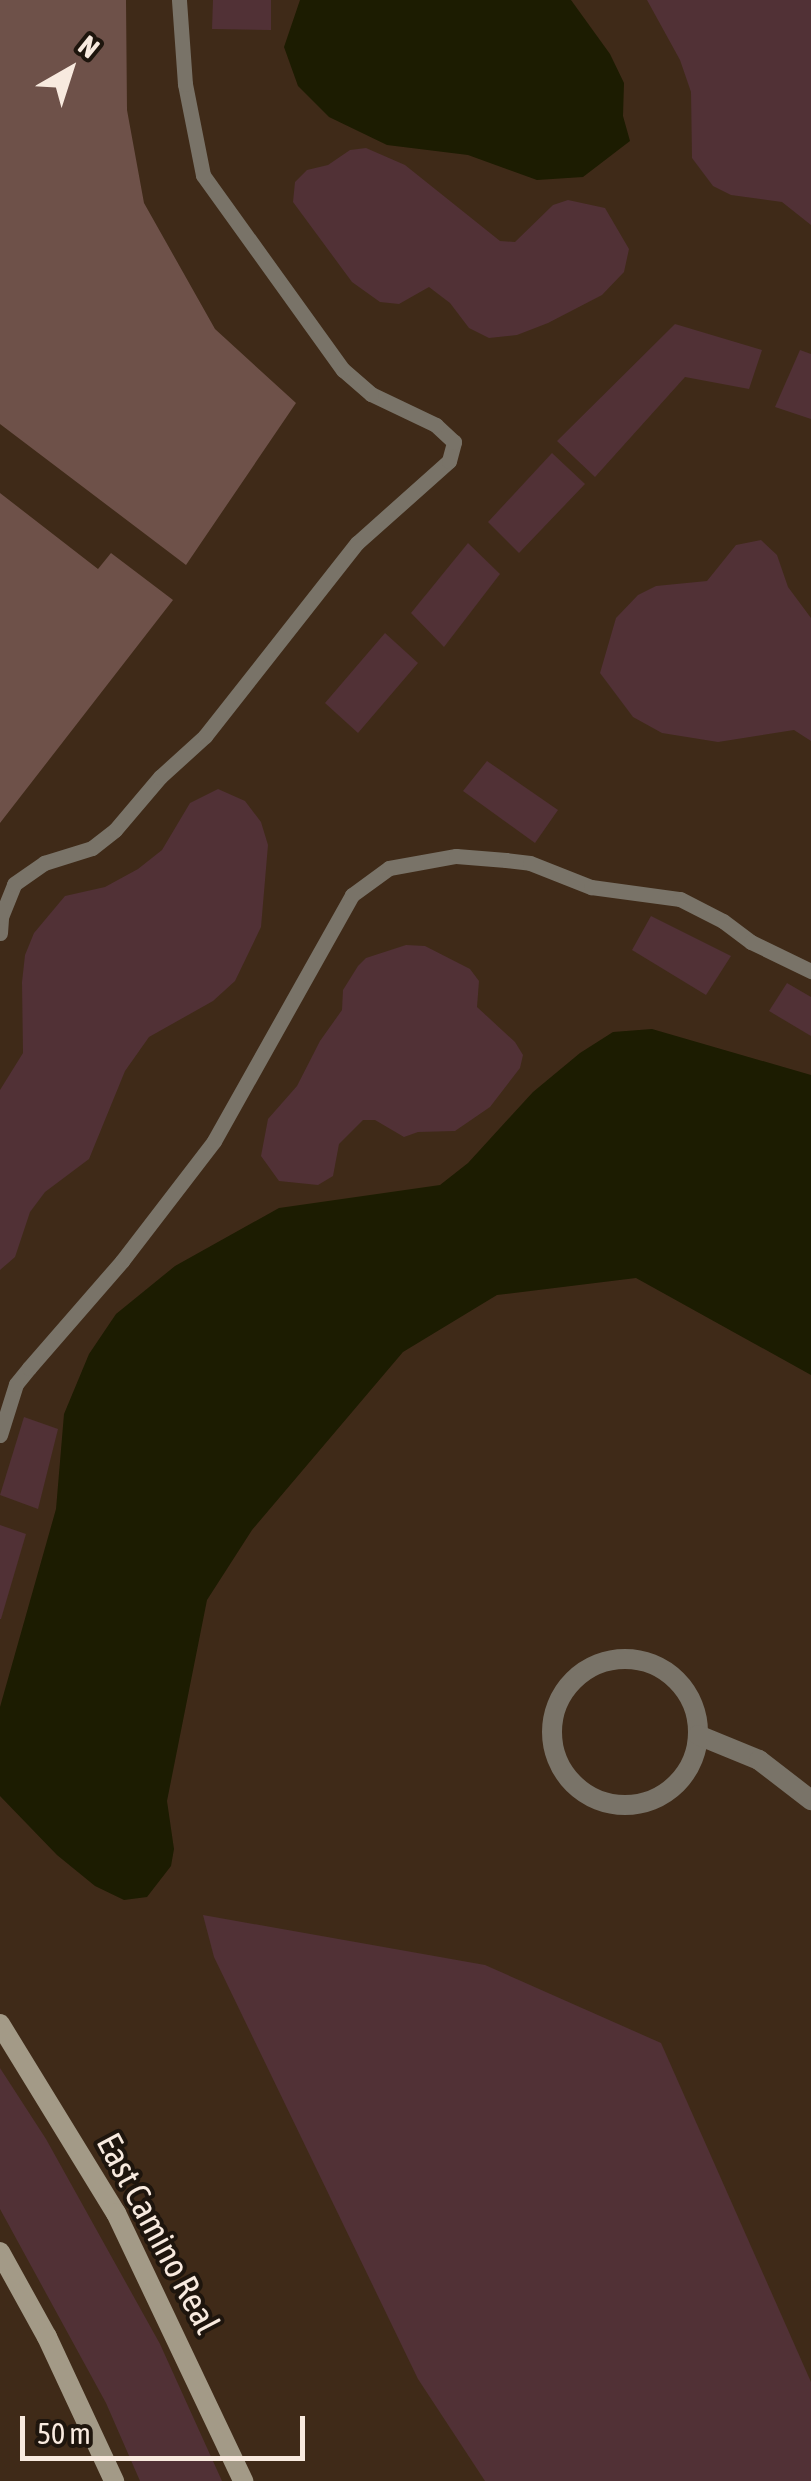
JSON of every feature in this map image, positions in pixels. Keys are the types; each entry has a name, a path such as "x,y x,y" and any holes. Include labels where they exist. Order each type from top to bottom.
{"street":[{"path":"622,1659 657,1667 684,1690 695,1711 698,1735 694,1759 681,1780 640,1803 616,1804 592,1798 573,1784 559,1764 552,1740 553,1717 562,1694 578,1676 598,1664 622,1659"},
{"path":"698,1735 759,1760 811,1800"},
{"name":"East Camino Real","path":"0,2024 116,2213 243,2481"},
{"path":"0,2252 46,2337 114,2481"}],"lane":[{"path":"0,933 0,917 14,884 44,863 92,848 115,830 160,777 206,736 357,543 390,509 420,490 449,460 454,442 436,424 372,394 343,370 203,176 185,84 179,0"},
{"path":"0,1435 16,1384 113,1272 214,1141 352,895 389,868 456,856 506,860 530,863 591,887 680,899 723,921 750,942 811,971"}],"shaded area":[{"path":"213,0 271,0 271,30 212,29"},
{"path":"300,0 571,0 610,54 624,83 623,116 630,141 583,177 537,180 468,155 387,145 329,117 298,86 284,47"},
{"path":"647,0 811,0 811,225 782,202 731,195 713,186 692,158 691,92 680,60"},
{"path":"366,148 405,165 500,241 515,242 553,205 568,200 605,208 629,249 624,272 602,295 517,335 489,338 469,328 450,303 429,287 399,304 380,302 352,282 293,202 295,182 307,170 328,165 350,150"},
{"path":"675,324 762,350 749,389 685,377 595,477 557,441"},
{"path":"800,350 811,354 811,419 775,407"},
{"path":"552,453 585,484 519,553 488,522"},
{"path":"761,540 777,555 788,587 811,618 811,741 794,730 718,742 662,733 633,717 600,673 616,618 638,595 656,586 707,581 736,545"},
{"path":"468,543 500,574 444,647 411,613"},
{"path":"385,633 418,663 358,733 325,703"},
{"path":"487,761 558,810 535,843 463,791"},
{"path":"218,789 245,801 261,822 268,845 261,927 235,981 213,1001 149,1037 125,1071 89,1159 45,1192 30,1212 15,1257 0,1270 0,1090 23,1053 22,982 25,955 34,933 65,896 105,887 138,869 162,850 190,803"},
{"path":"651,916 731,956 706,995 632,950"},
{"path":"406,945 425,946 470,969 479,981 477,1007 515,1042 523,1055 520,1068 490,1107 455,1131 418,1132 404,1137 375,1120 363,1120 339,1144 333,1176 318,1185 279,1181 261,1156 268,1119 297,1086 320,1041 342,1010 343,990 358,966 366,958"},
{"path":"787,983 811,997 811,1036 769,1011"},
{"path":"652,1029 811,1075 811,1375 636,1278 497,1295 403,1352 252,1530 207,1600 167,1801 174,1849 171,1866 147,1897 124,1900 95,1886 57,1855 0,1796 0,1707 56,1509 64,1414 89,1354 116,1314 175,1266 279,1208 440,1185 468,1163 533,1092 580,1053 613,1032"},
{"path":"24,1417 58,1429 38,1509 0,1495"},
{"path":"0,1525 26,1534 1,1619 0,1619"},
{"path":"203,1915 485,1965 661,2043 811,2382 811,2481 485,2481 418,2379 214,1957"},
{"path":"0,2068 46,2139 160,2344 222,2481 140,2481 106,2403 0,2209"}],"building":[{"path":"0,0 126,0 127,110 144,203 215,329 296,403 186,565 0,424"},
{"path":"0,493 98,569 111,553 173,600 0,823"}]}
